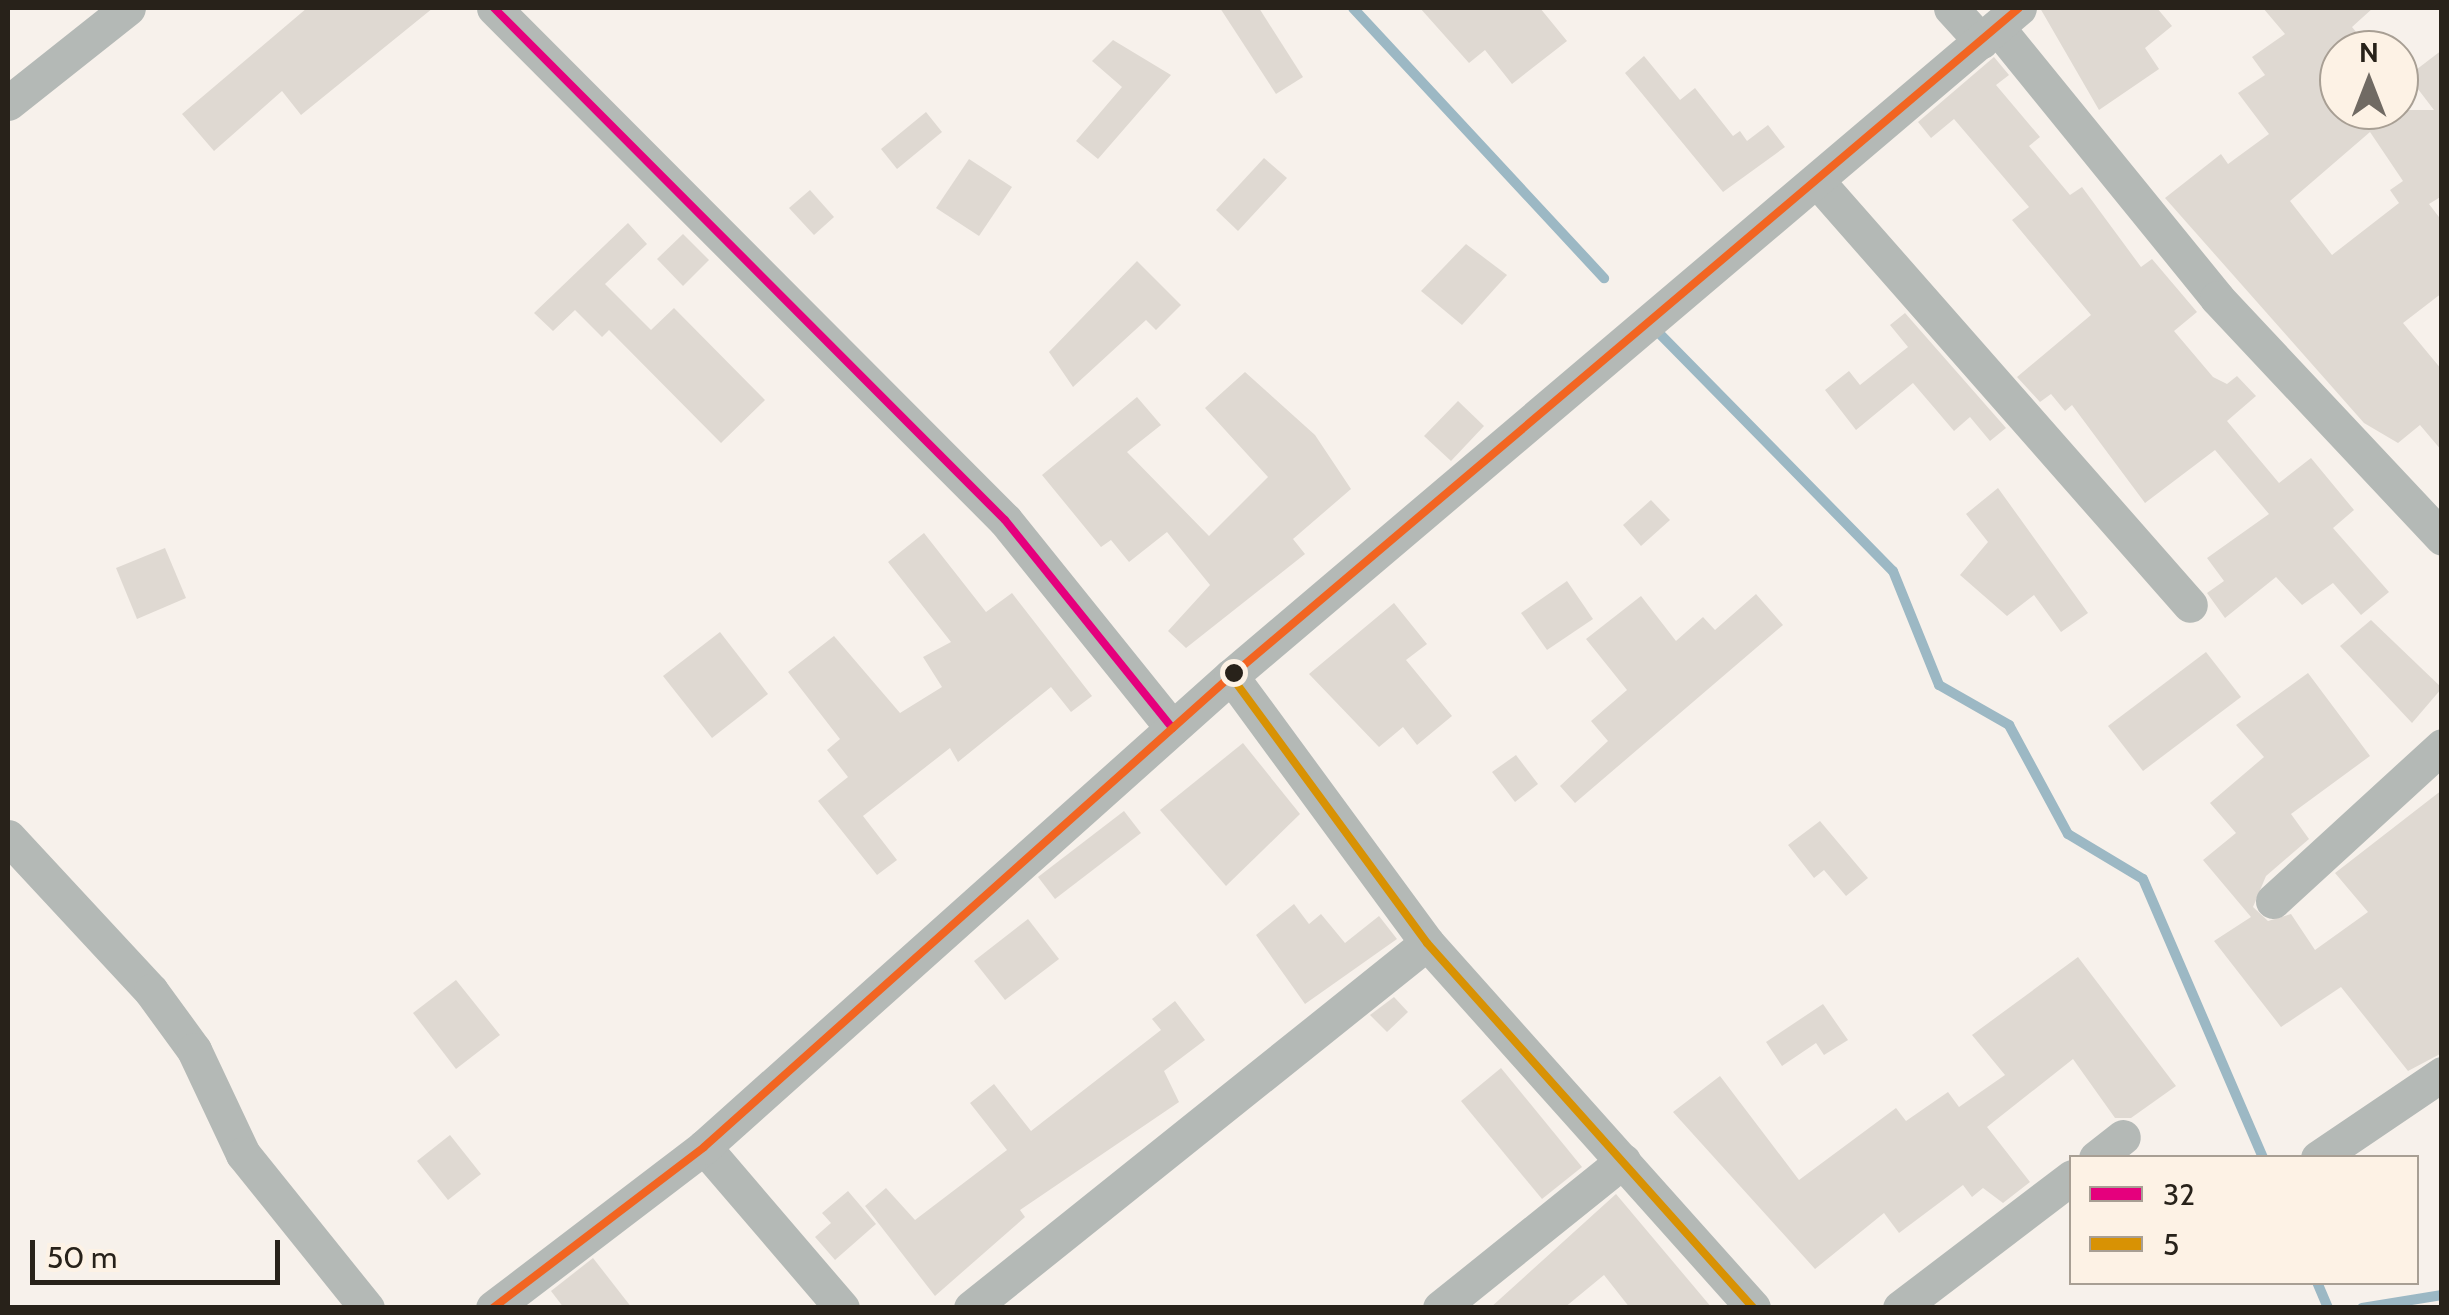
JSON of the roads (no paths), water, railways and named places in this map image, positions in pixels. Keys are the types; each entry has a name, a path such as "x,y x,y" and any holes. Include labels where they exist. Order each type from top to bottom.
{"street":[{"path":"8,103 128,8"},
{"path":"494,8 1005,520 1172,728"},
{"path":"1952,8 1999,25 2242,326 2442,538"},
{"path":"493,1308 704,1147 1231,676 1999,25"},
{"path":"1818,182 2190,605"},
{"path":"1231,676 1427,942 1753,1308"},
{"path":"2274,901 2442,746"},
{"path":"8,837 150,991 194,1050 242,1154 367,1308"},
{"path":"971,1308 1427,942"},
{"path":"2322,1155 2442,1074"},
{"path":"704,1147 842,1308"},
{"path":"1440,1308 1623,1160"},
{"path":"1900,1308 2069,1179"}],"waterway":[{"path":"1353,8 1604,278"},
{"path":"1653,327 1893,571 1939,685 2009,725 2068,834 2143,879 2262,1155"},
{"path":"2318,1285 2328,1308"},
{"path":"2362,1308 2442,1295"}]}
